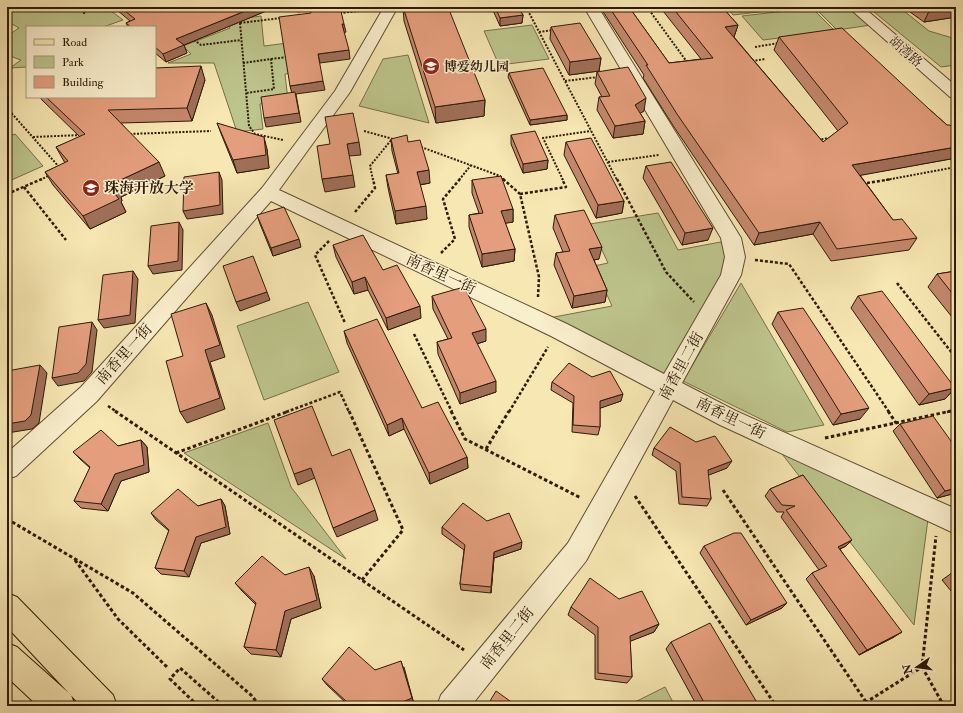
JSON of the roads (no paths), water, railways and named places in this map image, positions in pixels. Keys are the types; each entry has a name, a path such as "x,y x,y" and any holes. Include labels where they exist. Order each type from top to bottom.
{"main road":[{"path":"7,607 102,706"},
{"path":"7,656 60,706"}],"street":[{"name":"南香里二街","path":"452,706 577,552 731,275 735,257 731,238 591,7"},
{"name":"胡湾路","path":"855,7 956,94"},
{"path":"268,192 342,92 389,10"},
{"name":"南香里一街","path":"7,468 89,394 268,192 536,319 669,386 728,418 947,518"}],"place":[{"name":"博爱幼儿园","path":"431,66"},
{"name":"珠海开放大学","path":"91,188"}]}
